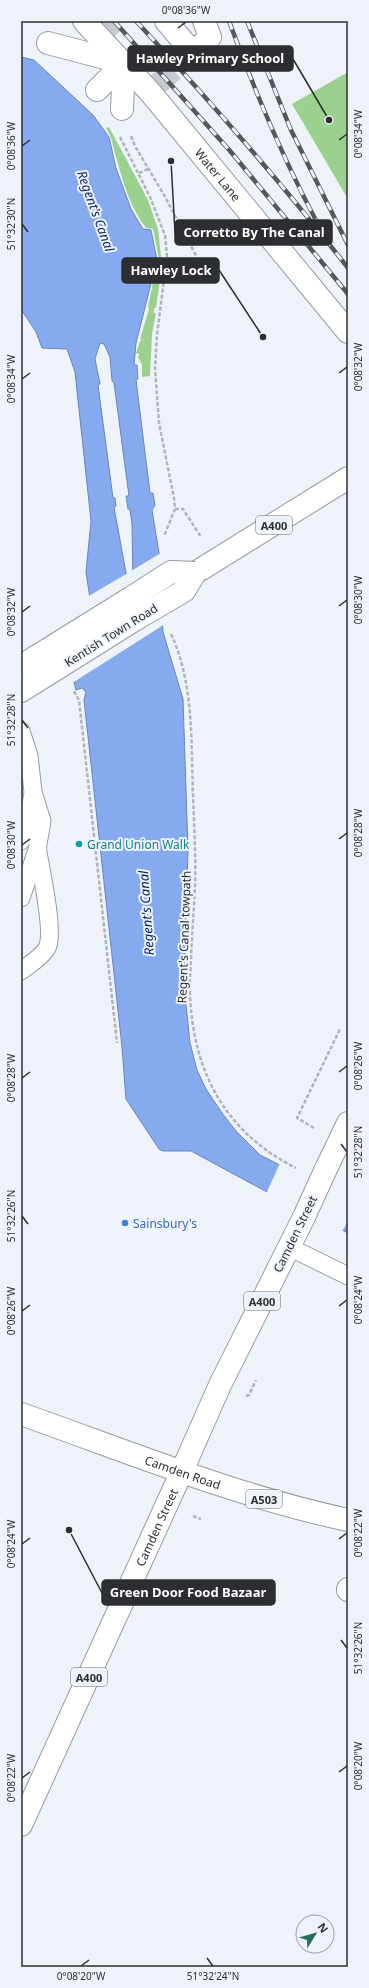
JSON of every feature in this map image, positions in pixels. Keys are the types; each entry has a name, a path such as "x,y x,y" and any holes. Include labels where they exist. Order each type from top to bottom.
{"main road":[{"name":"Water Lane","path":"84,21 102,33 124,63 153,89 348,332"},
{"path":"166,21 190,56 210,37 204,21"},
{"path":"48,43 124,63"},
{"path":"97,90 124,63"},
{"path":"122,109 124,63"},
{"name":"Kentish Town Road","path":"21,691 184,591 197,571 348,478"},
{"name":"Kentish Town Road","path":"21,666 171,572 197,571"},
{"name":"Camden Street","path":"21,1825 220,1385 304,1217 344,1132"},
{"name":"Camden Road","path":"21,1414 252,1496 302,1510 348,1520"}],"lane":[{"path":"21,731 29,756 33,792 42,821 37,850 21,898"},
{"path":"21,841 26,827 33,792"},
{"path":"21,971 42,955 48,946 49,926 37,850"},
{"path":"289,1246 348,1276"}],"path":[{"path":"122,109 135,146 209,280"},
{"path":"118,133 150,197 164,235 167,256 157,335 155,368 162,446 173,488 175,509 164,536"},
{"path":"139,173 148,169"},
{"path":"175,509 183,509 198,532"},
{"name":"Regent's Canal towpath","path":"171,634 179,652 190,713 195,874 190,994 193,1031 200,1058 216,1097 233,1120 254,1142 273,1156 297,1169"},
{"path":"63,665 79,700 117,1043"},
{"path":"340,1029 296,1118 344,1132"},
{"path":"189,1514 201,1519"}],"green space":[{"path":"348,72 348,199 292,104"},
{"path":"109,127 148,200 158,229 162,266 156,308 154,308 154,313 156,313 152,334 150,376 142,377 142,365 138,357 139,354 136,353 140,341 142,340 140,339 149,309 148,306 153,283 156,283 154,280 159,259 153,229 146,228 136,213 128,196 112,140 106,128"}],"water":[{"name":"Regent's Canal","path":"21,57 34,60 93,115 109,137 116,168 131,209 143,229 151,230 157,260 136,343 134,365 137,365 138,379 136,380 150,493 153,493 155,505 152,510 159,553 163,632 183,699 188,850 184,985 190,1043 197,1070 206,1089 222,1113 236,1131 260,1155 348,1199 348,1233 191,1151 163,1151 159,1149 126,1099 122,1047 84,700 86,692 82,688 76,690 74,682 100,665 86,572 91,521 75,372 67,349 42,348 36,332 21,309","holes":["100,343 104,344 110,357 112,381 114,383 129,496 126,496 132,524 133,583 128,584 114,507 116,506 115,498 113,498 98,385 100,384 95,359"]}],"pier":[{"path":"161,553 165,624 74,682 73,680 97,664 87,597 128,573 131,582 131,571"},
{"path":"280,1163 348,1197 348,1221 342,1232 266,1194"}],"tunnel":[{"path":"106,29 115,21"},
{"path":"157,85 186,59"}],"railway":[{"path":"114,21 231,152 348,294"},
{"path":"136,21 245,143 348,268"},
{"path":"229,21 271,126 294,177 320,228"},
{"path":"247,21 291,130 348,245"}],"place":[{"name":"Hawley Primary School","path":"329,120"},
{"name":"Corretto By The Canal","path":"171,161"},
{"name":"Hawley Lock","path":"263,337"},
{"name":"Grand Union Walk","path":"79,844"},
{"name":"Sainsbury's","path":"125,1223"},
{"name":"Green Door Food Bazaar","path":"69,1530"}]}
